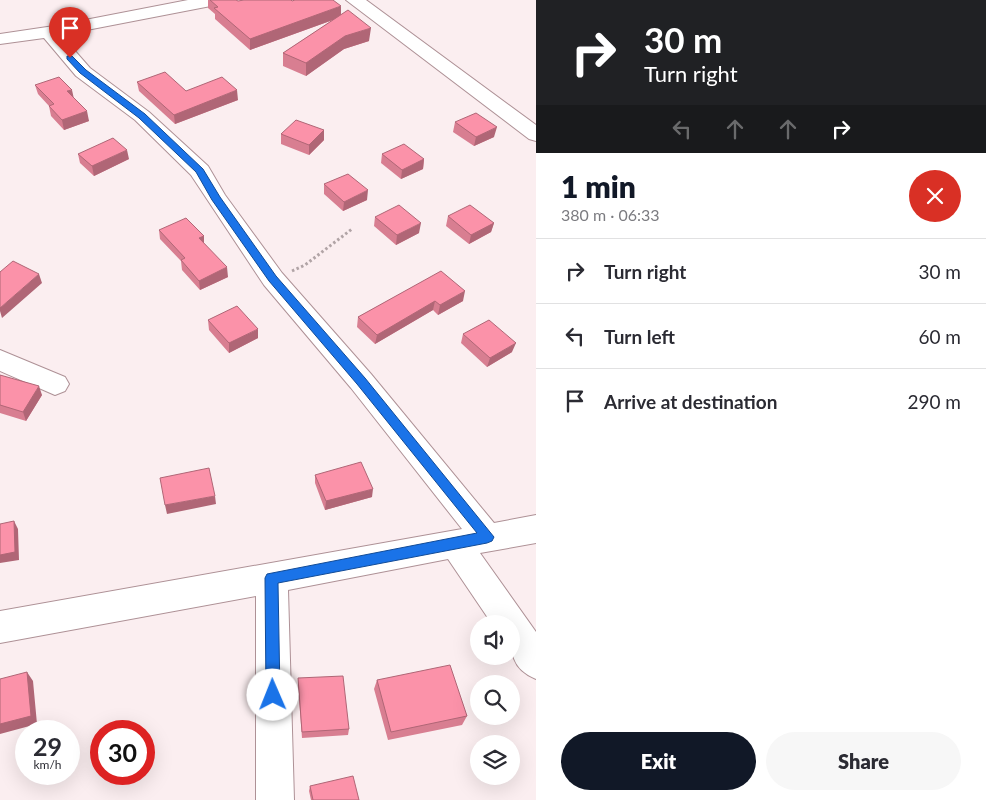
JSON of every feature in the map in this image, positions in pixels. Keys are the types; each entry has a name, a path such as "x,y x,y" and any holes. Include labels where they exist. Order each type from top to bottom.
{"street":[{"path":"0,39 55,32 176,3 216,0"},
{"path":"355,0 536,135"},
{"path":"55,32 51,35 52,40 83,72 142,116 200,171 216,198 273,279 361,381 487,537"},
{"path":"0,360 55,384"},
{"path":"0,627 536,529"},
{"path":"455,543 505,615"},
{"path":"272,578 275,800"},
{"path":"520,638 536,662"}],"path":[{"path":"273,279 305,265 352,229"}],"building":[{"path":"210,0 333,0 341,6 250,39 214,8 218,7"},
{"path":"348,10 371,28 345,36 306,63 283,53"},
{"path":"165,72 186,91 222,77 237,90 174,115 137,82"},
{"path":"59,77 72,90 67,91 87,111 62,120 49,106 54,104 35,85"},
{"path":"476,113 497,127 476,137 455,122"},
{"path":"296,120 324,130 309,145 281,134"},
{"path":"113,138 127,150 92,166 78,154"},
{"path":"404,144 424,159 402,170 382,154"},
{"path":"348,174 368,190 344,202 324,184"},
{"path":"399,205 421,223 397,235 375,217"},
{"path":"470,205 494,223 471,235 448,216"},
{"path":"186,218 204,236 199,238 227,267 199,281 181,260 185,258 159,230"},
{"path":"13,261 39,274 0,308 0,272"},
{"path":"441,271 465,291 440,305 435,301 377,335 358,317"},
{"path":"237,306 258,329 229,343 208,320"},
{"path":"489,320 516,343 490,358 463,334"},
{"path":"0,375 39,386 23,412 0,405"},
{"path":"361,462 373,489 326,501 315,475"},
{"path":"209,468 215,496 165,505 160,478"},
{"path":"14,521 15,552 0,555 0,524"},
{"path":"450,665 467,716 391,732 377,680"},
{"path":"27,672 31,716 0,724 0,679"},
{"path":"343,676 349,729 302,732 298,678"},
{"path":"353,776 359,800 313,800 310,786"}],"route":[{"path":"70,58 83,72 142,116 200,171 216,198 273,279 361,381 487,537 272,578 273,695"}]}
